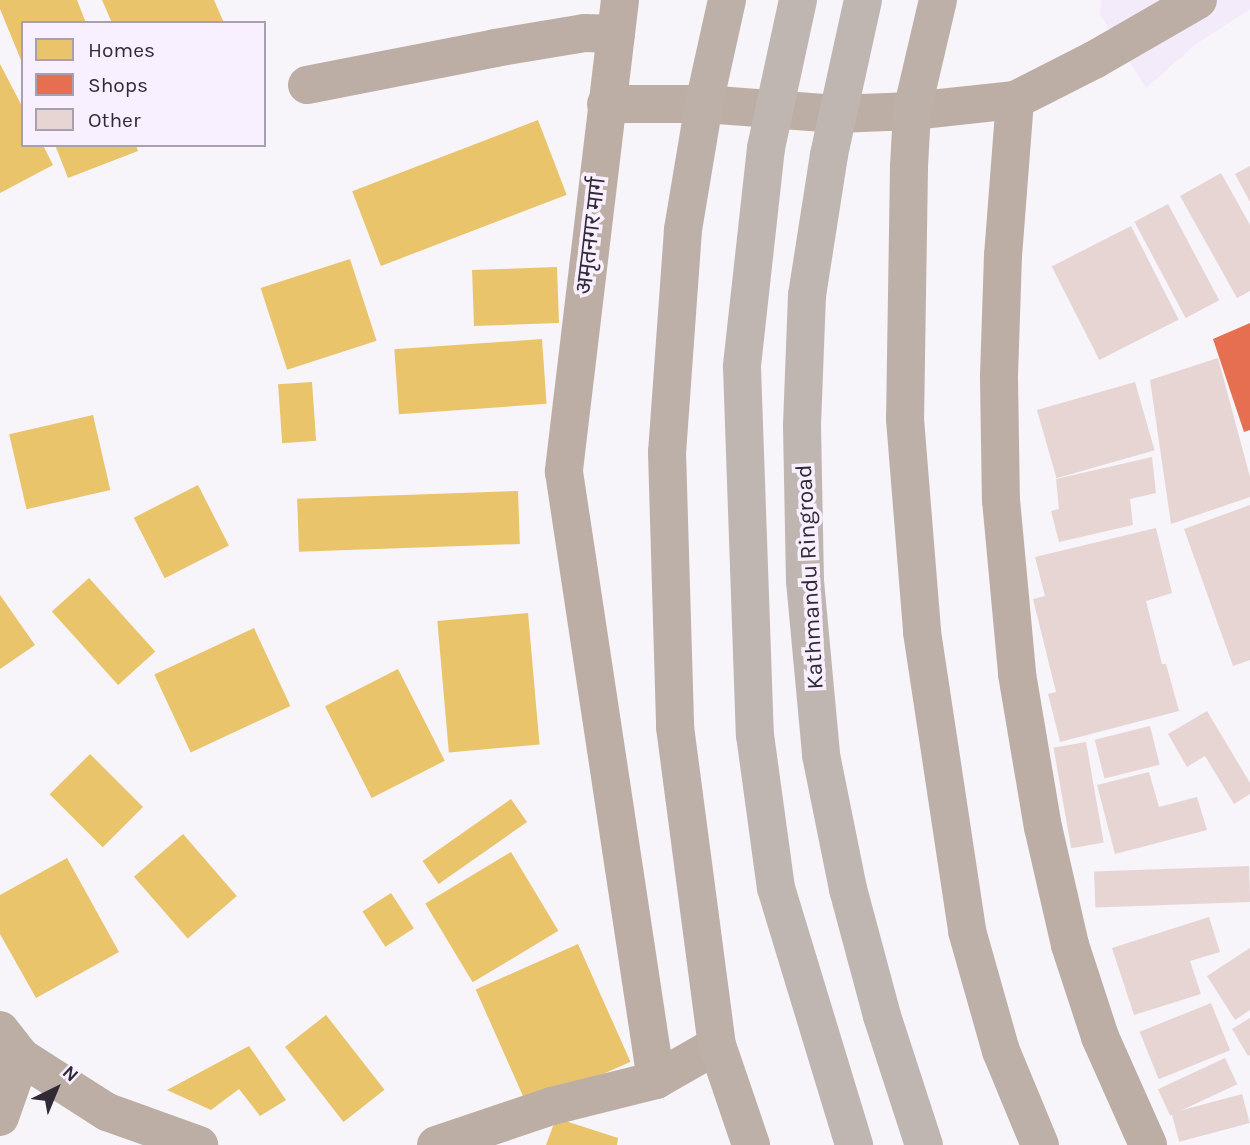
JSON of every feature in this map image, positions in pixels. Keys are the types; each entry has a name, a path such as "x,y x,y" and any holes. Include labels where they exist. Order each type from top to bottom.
{"highway":[{"path":"797,0 766,148 742,367 755,736 776,888 854,1145"},
{"name":"Kathmandu Ringroad","path":"863,0 837,114 807,295 802,426 805,580 821,755 848,888 882,1016 925,1145"}],"main road":[{"path":"727,0 704,104 683,230 667,452 675,727 717,1045 751,1145"},
{"path":"938,0 912,111 905,419 922,632 967,931 1001,1051 1040,1145"}],"street":[{"path":"606,104 704,104 837,114 912,111 1015,100 1094,60 1198,0"},
{"path":"307,85 585,33 618,17"},
{"name":"अमृतनगर मार्ग","path":"618,17 564,472 656,1080"},
{"path":"1015,100 1003,254 999,378 1002,513 1017,674 1042,827 1070,945 1100,1037 1148,1145"},
{"path":"0,1117 10,1044 107,1112 199,1145"},
{"path":"436,1145 552,1106 656,1080 717,1045"}],"shaded area":[{"path":"1101,0 1250,0 1250,9 1196,44 1146,88 1100,14"}],"building: Homes":[{"path":"0,0 77,0 85,21 21,21 21,60 0,9"},
{"path":"102,0 214,0 223,21 111,21"},
{"path":"0,64 21,104 21,147 44,147 53,165 0,193"},
{"path":"538,120 567,195 381,266 352,191"},
{"path":"56,147 137,147 138,151 68,178"},
{"path":"350,259 377,341 287,370 261,288"},
{"path":"557,267 559,323 474,326 472,270"},
{"path":"542,339 547,404 399,414 394,349"},
{"path":"312,382 316,441 282,443 278,384"},
{"path":"93,415 110,490 27,509 9,434"},
{"path":"198,485 229,546 165,578 134,518"},
{"path":"518,491 520,544 299,552 297,499"},
{"path":"89,578 155,652 118,685 52,611"},
{"path":"0,595 35,645 0,669"},
{"path":"528,613 540,744 449,752 437,621"},
{"path":"254,628 290,706 191,752 154,674"},
{"path":"398,669 445,761 372,798 325,706"},
{"path":"90,754 143,807 103,847 50,794"},
{"path":"511,799 527,822 439,884 423,861"},
{"path":"183,834 237,896 188,939 134,877"},
{"path":"511,852 558,931 473,982 425,904"},
{"path":"67,858 119,952 36,998 0,934 0,895"},
{"path":"391,893 414,928 385,947 362,912"},
{"path":"578,944 630,1062 528,1107 476,990"},
{"path":"326,1015 384,1090 344,1122 285,1047"},
{"path":"249,1046 286,1100 260,1116 239,1089 211,1110 167,1090"},
{"path":"556,1118 618,1138 617,1145 546,1145"}],"building: Shops":[{"path":"1250,323 1250,430 1244,432 1213,339"}],"building: Other":[{"path":"1250,166 1250,202 1235,174"},
{"path":"1221,173 1250,225 1250,291 1237,298 1180,196"},
{"path":"1168,204 1219,300 1186,318 1134,222"},
{"path":"1131,226 1179,320 1099,360 1052,266"},
{"path":"1218,358 1250,477 1250,497 1171,524 1150,380"},
{"path":"1135,382 1155,450 1057,478 1037,410"},
{"path":"1152,457 1156,493 1130,499 1133,525 1059,542 1051,511 1059,509 1056,479"},
{"path":"1250,505 1250,660 1233,666 1184,529"},
{"path":"1156,528 1172,593 1146,601 1162,664 1166,664 1179,711 1060,742 1048,694 1056,692 1033,599 1045,596 1035,557"},
{"path":"1207,711 1250,783 1250,794 1234,804 1205,756 1187,767 1168,734"},
{"path":"1150,726 1160,765 1104,779 1095,740"},
{"path":"1086,742 1104,842 1071,848 1054,748"},
{"path":"1149,772 1159,807 1197,797 1207,830 1115,854 1097,785"},
{"path":"1249,866 1250,902 1095,907 1094,871"},
{"path":"1209,917 1220,952 1190,961 1201,994 1134,1015 1112,948"},
{"path":"1250,948 1250,1010 1235,1020 1207,976"},
{"path":"1211,1003 1230,1050 1159,1079 1140,1032"},
{"path":"1250,1018 1250,1055 1248,1056 1232,1029"},
{"path":"1225,1058 1237,1084 1170,1116 1158,1089"},
{"path":"1242,1094 1250,1123 1179,1142 1171,1113"}]}
